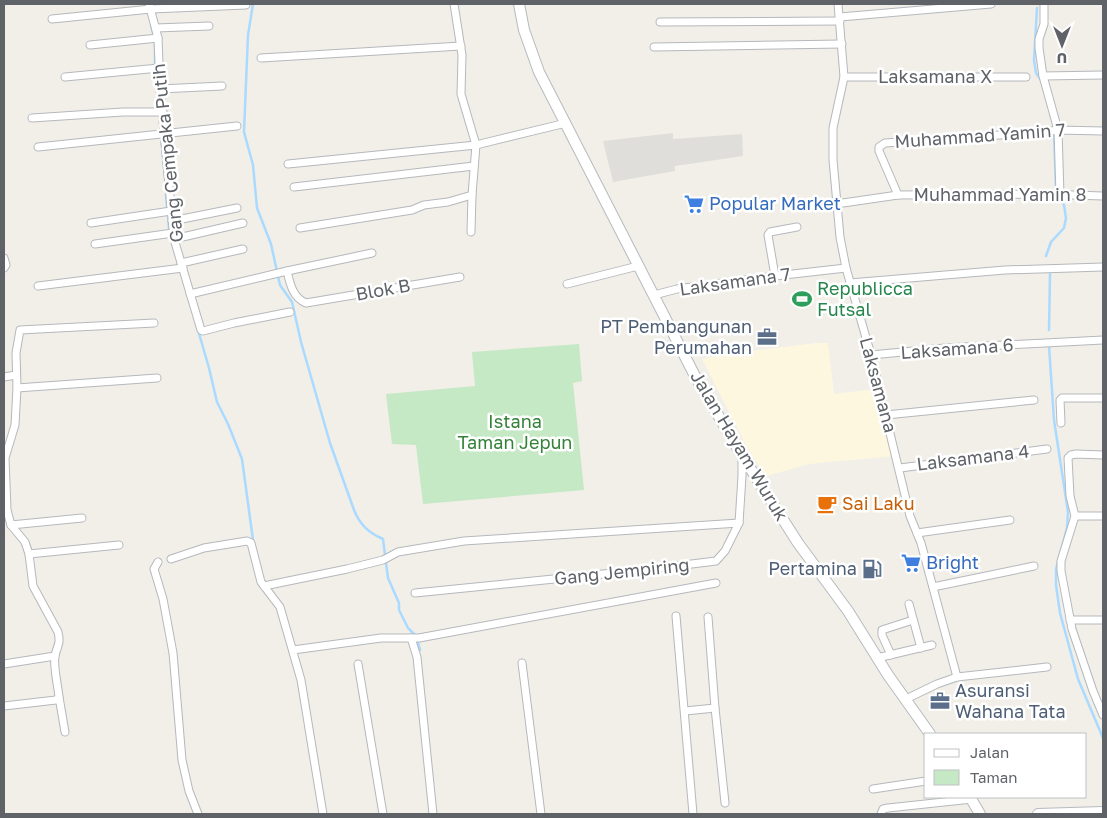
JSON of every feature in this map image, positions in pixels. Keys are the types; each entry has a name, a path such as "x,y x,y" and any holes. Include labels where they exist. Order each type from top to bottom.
{"main road":[{"name":"Jalan Hayam Wuruk","path":"519,4 524,30 539,72 695,376 798,543 848,612 877,658 929,733"},
{"path":"971,798 980,814"},
{"path":"1038,814 1103,812"}],"street":[{"path":"454,4 462,68 461,94 476,145 471,232"},
{"name":"Laksamana","path":"838,4 844,77 833,128 836,204 846,268 871,355 900,468 910,516 917,533 957,677"},
{"path":"660,22 840,19 991,4"},
{"path":"1044,4 1044,24 1038,48 1043,76 1058,130 1060,195"},
{"path":"52,18 150,6 246,6"},
{"name":"Gang Cempaka Putih","path":"150,6 158,38 160,89 173,236 201,330 290,312"},
{"path":"156,28 209,26"},
{"path":"90,45 158,38"},
{"path":"654,47 842,44"},
{"path":"261,58 460,46"},
{"path":"65,77 159,68"},
{"path":"1043,76 1103,75"},
{"name":"Laksamana X","path":"844,77 1026,77"},
{"path":"160,89 222,86"},
{"path":"32,118 123,112 163,112"},
{"path":"288,164 476,145 566,123"},
{"path":"38,147 237,126"},
{"name":"Muhammad Yamin 7","path":"898,194 879,151 879,146 884,143 1058,130 1103,131"},
{"path":"294,188 474,166"},
{"name":"Muhammad Yamin 8","path":"836,204 898,194 1103,196"},
{"path":"300,228 412,210 424,205 448,202 472,195"},
{"path":"172,221 237,208"},
{"path":"91,223 171,211"},
{"path":"95,244 173,236 243,223"},
{"path":"774,276 768,235 770,232 797,227"},
{"path":"38,286 182,265 243,249"},
{"path":"190,294 372,253"},
{"path":"4,258 6,265 4,268"},
{"path":"568,284 638,266"},
{"name":"Laksamana 7","path":"654,295 672,290 846,268"},
{"path":"850,283 1006,270 1103,268"},
{"name":"Blok B","path":"284,272 299,301 306,303 460,277"},
{"path":"65,732 55,656 59,640 58,632 33,586 29,554 25,542 11,524 7,510 5,469 8,437 15,425 16,354 20,330 154,322"},
{"name":"Laksamana 6","path":"871,355 945,348 1103,340"},
{"path":"4,376 16,375"},
{"path":"17,388 157,378"},
{"path":"1061,423 1059,404 1062,398 1103,398"},
{"path":"886,415 1034,400"},
{"name":"Laksamana 4","path":"900,468 1047,449"},
{"path":"1103,455 1076,454 1068,458 1070,496 1075,516 1061,560 1061,571 1070,620 1103,714"},
{"name":"Gang Jempiring","path":"415,593 716,561 725,551 739,523 742,455"},
{"path":"1075,516 1103,516"},
{"path":"11,524 82,518"},
{"path":"917,533 1010,520"},
{"path":"264,586 347,569 386,558 398,552 464,541 739,523"},
{"path":"171,559 204,548 250,542 264,586 280,607 293,650 301,680 323,814"},
{"path":"29,554 119,545"},
{"path":"158,562 154,569 163,599 174,660 182,760 189,791 198,814"},
{"path":"932,587 1034,566"},
{"path":"293,650 381,638 414,638 716,584"},
{"path":"909,604 921,648"},
{"path":"676,616 693,814"},
{"path":"708,617 725,804"},
{"path":"891,655 882,635 882,630 913,620"},
{"path":"1070,620 1103,620"},
{"path":"414,638 433,814"},
{"path":"877,658 932,645"},
{"path":"4,664 55,656"},
{"path":"522,663 541,814"},
{"path":"358,664 383,814"},
{"path":"906,699 957,677 1047,667"},
{"path":"4,706 56,700 60,697"},
{"path":"685,711 715,708"},
{"path":"873,788 924,781"},
{"path":"881,814 883,809 888,808 971,798"}],"shaded area":[{"path":"673,133 673,139 742,134 743,156 675,166 675,171 613,182 603,141"},
{"path":"816,343 828,343 834,394 875,389 894,456 809,464 756,479 763,472 746,445 702,359"}],"green space":[{"name":"Istana Taman Jepun","path":"579,344 582,381 573,383 584,490 423,504 416,445 392,444 386,394 475,386 472,352"}],"waterway":[{"path":"253,4 248,35 244,132 253,165 257,208 271,244 280,285 292,302 301,342 330,443 354,510 366,528 383,539 388,578 399,603 399,610 408,628 417,637 420,650"},
{"path":"1037,8 1034,60 1036,73 1041,80"},
{"path":"151,26 154,36"},
{"path":"155,41 155,64"},
{"path":"155,73 156,83"},
{"path":"1054,135 1056,187"},
{"path":"161,137 166,186"},
{"path":"166,194 167,208"},
{"path":"1046,256 1051,242 1064,228 1066,218 1064,205 1059,199"},
{"path":"168,215 169,229"},
{"path":"1049,330 1050,274"},
{"path":"198,330 217,402 242,459 253,540"},
{"path":"1049,346 1054,420 1068,512 1067,528 1056,569 1056,585 1060,613 1078,679 1103,738"}],"place":[{"name":"Popular Market","path":"694,204"},
{"name":"Republicca Futsal","path":"802,299"},
{"name":"PT Pembangunan Perumahan","path":"767,337"},
{"name":"Sai Laku","path":"827,504"},
{"name":"Bright","path":"911,563"},
{"name":"Pertamina","path":"872,569"},
{"name":"Asuransi Wahana Tata","path":"940,701"}]}
